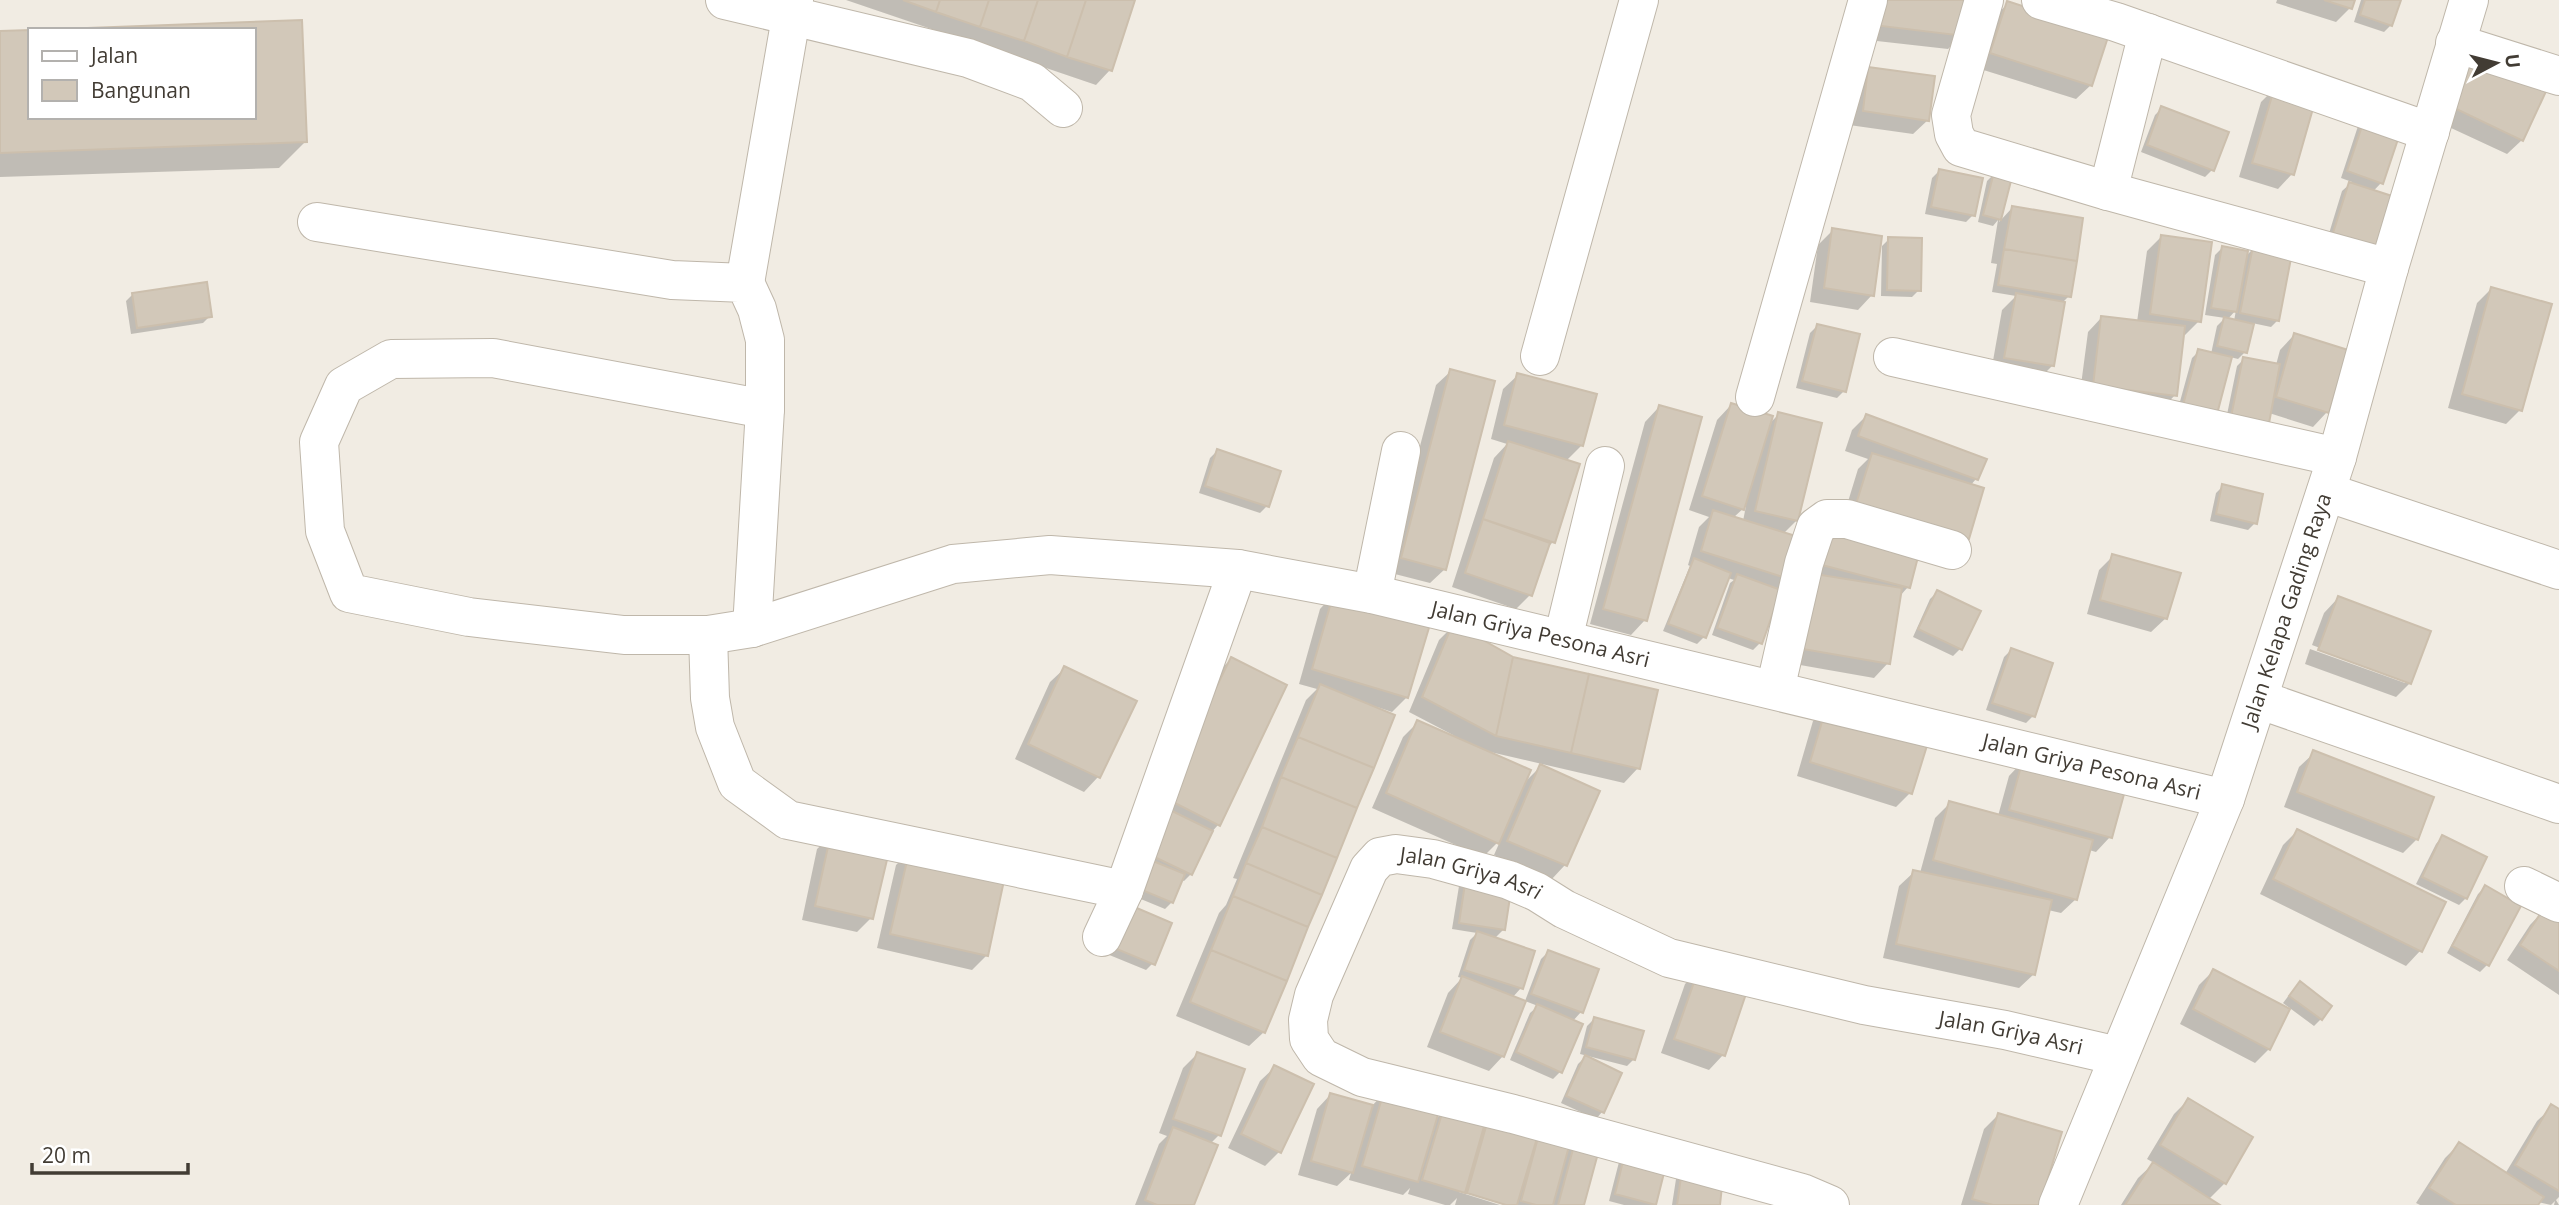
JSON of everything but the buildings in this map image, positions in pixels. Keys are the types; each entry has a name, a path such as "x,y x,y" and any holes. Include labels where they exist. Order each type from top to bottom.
{"street":[{"path":"725,0 792,7 968,58 1032,82 1063,108"},
{"path":"1540,356 1639,0"},
{"path":"1755,397 1868,0"},
{"path":"1984,0 1951,115 1954,134 1961,147 2108,191 2389,268"},
{"path":"2041,0 2148,33 2430,132"},
{"name":"Jalan Kelapa Gading Raya","path":"2058,1205 2225,799 2331,475 2469,0"},
{"path":"752,628 765,409 765,341 757,309 745,283 792,7"},
{"path":"2108,191 2148,33"},
{"path":"2455,43 2559,76"},
{"path":"317,222 672,280 745,283"},
{"path":"1893,357 2331,475 2559,570"},
{"name":"Jalan Griya Pesona Asri","path":"765,409 494,358 391,359 344,386 319,442 325,531 349,593 469,617 624,635 708,635 752,628 953,564 1050,555 1238,569 1372,594 2225,799"},
{"path":"1372,594 1401,451"},
{"path":"1563,639 1605,466"},
{"path":"1775,690 1804,563 1816,527 1827,519 1847,519 1952,550"},
{"path":"1102,937 1124,890 1238,569"},
{"path":"708,635 710,698 715,727 737,783 788,820 1124,890"},
{"path":"2258,699 2559,804"},
{"name":"Jalan Griya Asri","path":"1830,1205 1801,1193 1513,1114 1362,1077 1321,1057 1309,1039 1308,1020 1311,1008 1369,869 1380,857 1396,855 1433,859 1509,880 1669,958 1864,1004 2005,1030 2118,1056"},
{"path":"2524,886 2559,903"}]}
